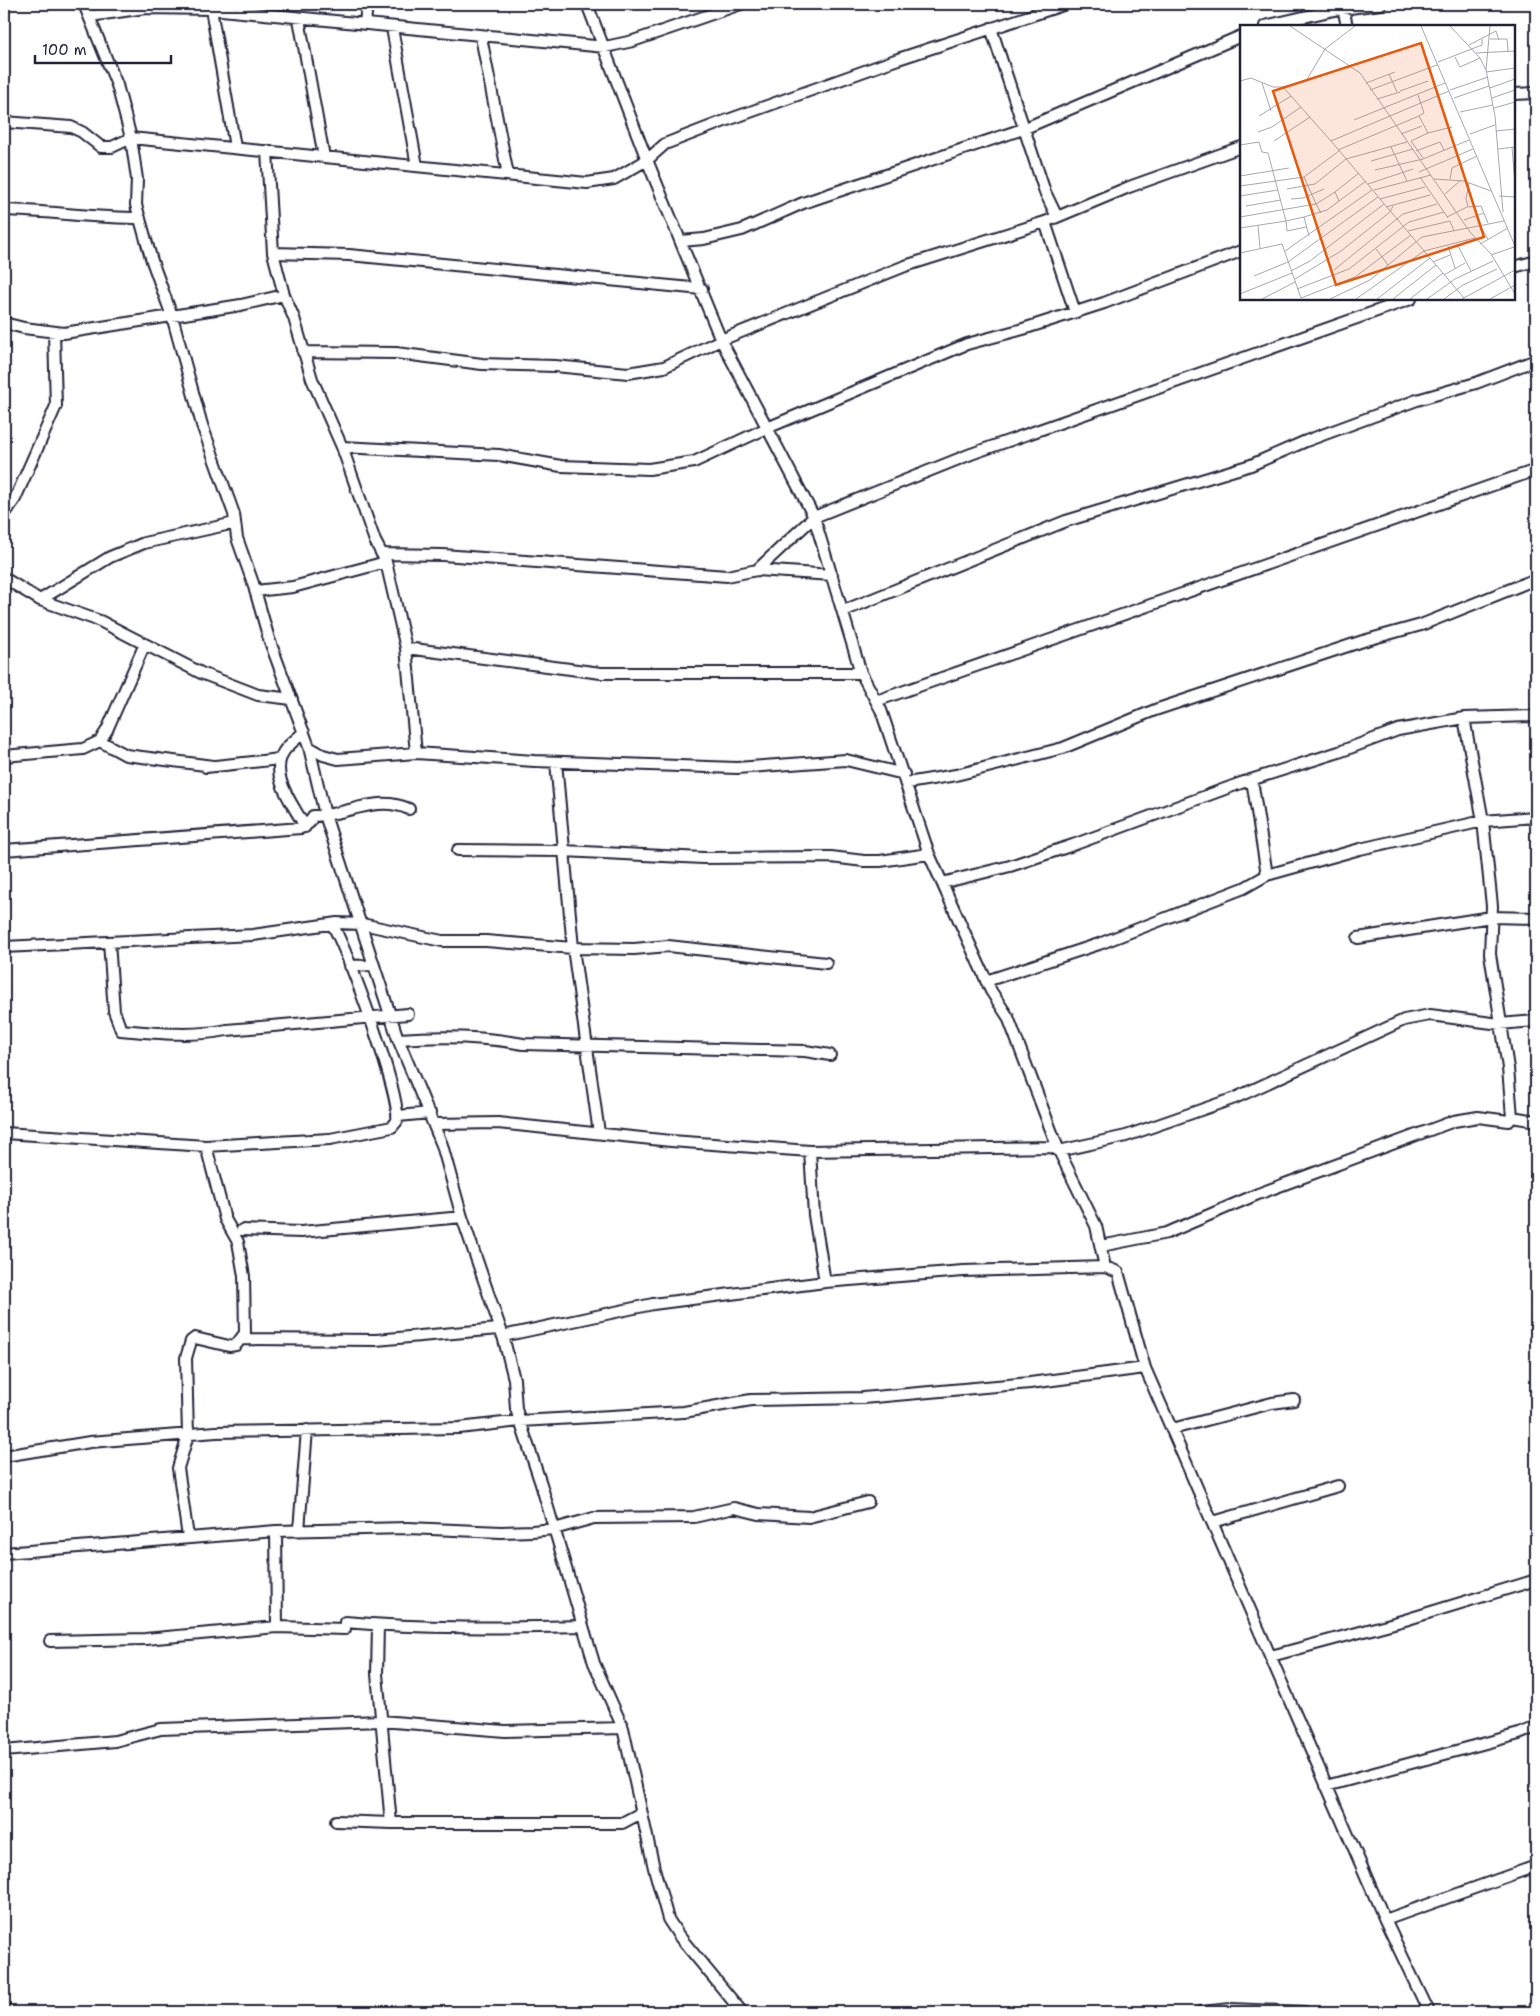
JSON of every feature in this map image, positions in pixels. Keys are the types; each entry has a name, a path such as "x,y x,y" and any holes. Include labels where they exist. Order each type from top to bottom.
{"street":[{"path":"84,4 117,85 131,138 136,179 136,205 172,316 202,425 235,523 237,538 269,639 309,747 325,815 398,1039 435,1124 462,1217 503,1336 514,1379 515,1400 520,1421 582,1626 594,1663 623,1728 641,1813 668,1919 679,1936 742,2012"},
{"path":"278,16 279,4"},
{"path":"365,24 367,4"},
{"path":"588,4 647,160 721,340 814,517 861,673 876,701 905,779 929,854 986,980 1008,1018 1059,1151 1096,1226 1106,1267"},
{"path":"90,16 145,8 211,9 481,37 605,47 633,41 741,4"},
{"path":"4,122 71,127 82,132 101,147 112,147 131,138 587,183 614,179 647,160 665,144 673,141 889,62 1066,4"},
{"path":"1269,25 1336,7 1381,4"},
{"path":"1336,7 1346,25"},
{"path":"211,9 235,147"},
{"path":"300,19 324,156"},
{"path":"392,28 417,166"},
{"path":"991,28 1023,129 1045,192 1057,217"},
{"path":"681,242 742,230 804,203 1023,129 1240,36"},
{"path":"481,37 508,176"},
{"path":"1515,94 1536,93"},
{"path":"303,352 396,353 482,364 555,366 628,373 664,367 721,340 905,266 1045,222 1128,187 1240,147"},
{"path":"267,151 273,253 284,295 294,318 312,379 342,447 376,542 385,558 406,648 416,753"},
{"path":"4,210 111,218 140,218"},
{"path":"1045,222 1075,312"},
{"path":"342,447 499,455 561,466 649,468 694,462 767,428 968,344 1075,312 1240,251"},
{"path":"273,253 349,255 702,290"},
{"path":"1515,267 1536,261"},
{"path":"4,323 54,332 96,329 241,305 284,295"},
{"path":"757,570 814,517 972,454 1408,300"},
{"path":"4,515 15,498 56,406 54,332"},
{"path":"843,611 1066,521 1251,465 1306,441 1417,400 1476,383 1536,360"},
{"path":"876,701 1536,470"},
{"path":"40,600 110,557 144,543 235,523"},
{"path":"255,591 293,587 385,558 443,555 727,576 757,570 832,575"},
{"path":"4,578 19,589 40,600 100,621 144,646 234,687 258,694 292,699"},
{"path":"309,747 323,755 338,759 372,758 416,753 556,762 737,768 846,760 905,779 956,775 1063,748 1155,710 1363,640 1420,625 1536,579"},
{"path":"4,756 82,748 100,741 107,730 144,646"},
{"path":"406,648 602,673 861,673"},
{"path":"942,883 1010,866 1073,845 1252,780 1339,752 1398,730 1464,718 1536,716"},
{"path":"1464,718 1483,821 1491,917 1490,954 1508,1068 1512,1117"},
{"path":"304,732 285,750 280,759 279,779 306,826"},
{"path":"100,741 126,755 213,766"},
{"path":"190,768 280,759"},
{"path":"556,762 572,948 588,1046 599,1133"},
{"path":"1252,780 1267,874"},
{"path":"299,816 325,815 390,802 409,809"},
{"path":"4,850 168,839 306,826 313,816"},
{"path":"986,980 1099,944 1244,888 1267,874 1360,849 1483,821 1536,817"},
{"path":"458,850 564,851 703,858 831,857 864,861 880,861 929,854"},
{"path":"1358,938 1491,917 1536,918"},
{"path":"4,1133 206,1146 330,1139 392,1127 398,1116 393,1087 345,947 332,924"},
{"path":"4,947 253,935 332,924 362,924 442,942 486,941 572,948 634,949 668,946 826,963"},
{"path":"109,942 114,1010 121,1030 174,1035 200,1035 227,1030 408,1014"},
{"path":"350,966 374,965"},
{"path":"369,1019 408,1014"},
{"path":"240,1035 408,1014"},
{"path":"369,1019 390,1015"},
{"path":"435,1124 498,1123 671,1141 810,1151 1052,1147 1059,1151 1126,1136 1235,1098 1404,1020 1430,1015 1500,1024 1536,1021"},
{"path":"398,1039 431,1036 485,1038 523,1044 806,1051 830,1055"},
{"path":"398,1116 430,1113"},
{"path":"1101,1246 1167,1234 1258,1194 1454,1121 1478,1117 1509,1121 1512,1117"},
{"path":"1512,1117 1536,1121"},
{"path":"188,1536 178,1468 188,1434 186,1358 191,1341 201,1339 229,1346 236,1345 245,1333 244,1276 241,1253 238,1242 225,1219 206,1146"},
{"path":"810,1151 813,1206 825,1282"},
{"path":"242,1230 301,1232 462,1217"},
{"path":"503,1336 653,1304 825,1282 963,1271 1106,1267 1118,1272 1145,1368 1272,1656 1326,1786 1385,1920 1429,2012"},
{"path":"242,1339 376,1340 498,1329 503,1336"},
{"path":"4,1456 90,1442 188,1434 460,1428 520,1421 684,1412 751,1400 863,1398 1030,1383 1145,1368"},
{"path":"1172,1429 1272,1403 1294,1400"},
{"path":"299,1530 307,1430"},
{"path":"1213,1522 1338,1486"},
{"path":"4,1553 188,1536 276,1531 408,1528 501,1532 554,1529 594,1518 694,1517 734,1508 759,1514 809,1517 868,1502"},
{"path":"276,1531 277,1627"},
{"path":"1272,1656 1405,1620 1536,1580"},
{"path":"50,1642 145,1639 277,1627 378,1625 517,1628 582,1626"},
{"path":"378,1625 377,1674 391,1823"},
{"path":"4,1751 115,1741 161,1729 381,1720 505,1731 623,1728"},
{"path":"1326,1786 1519,1734 1536,1727"},
{"path":"336,1821 622,1824 641,1813"},
{"path":"1385,1920 1536,1866"},
{"path":"1201,2012 1231,2009 1305,2012"}]}
